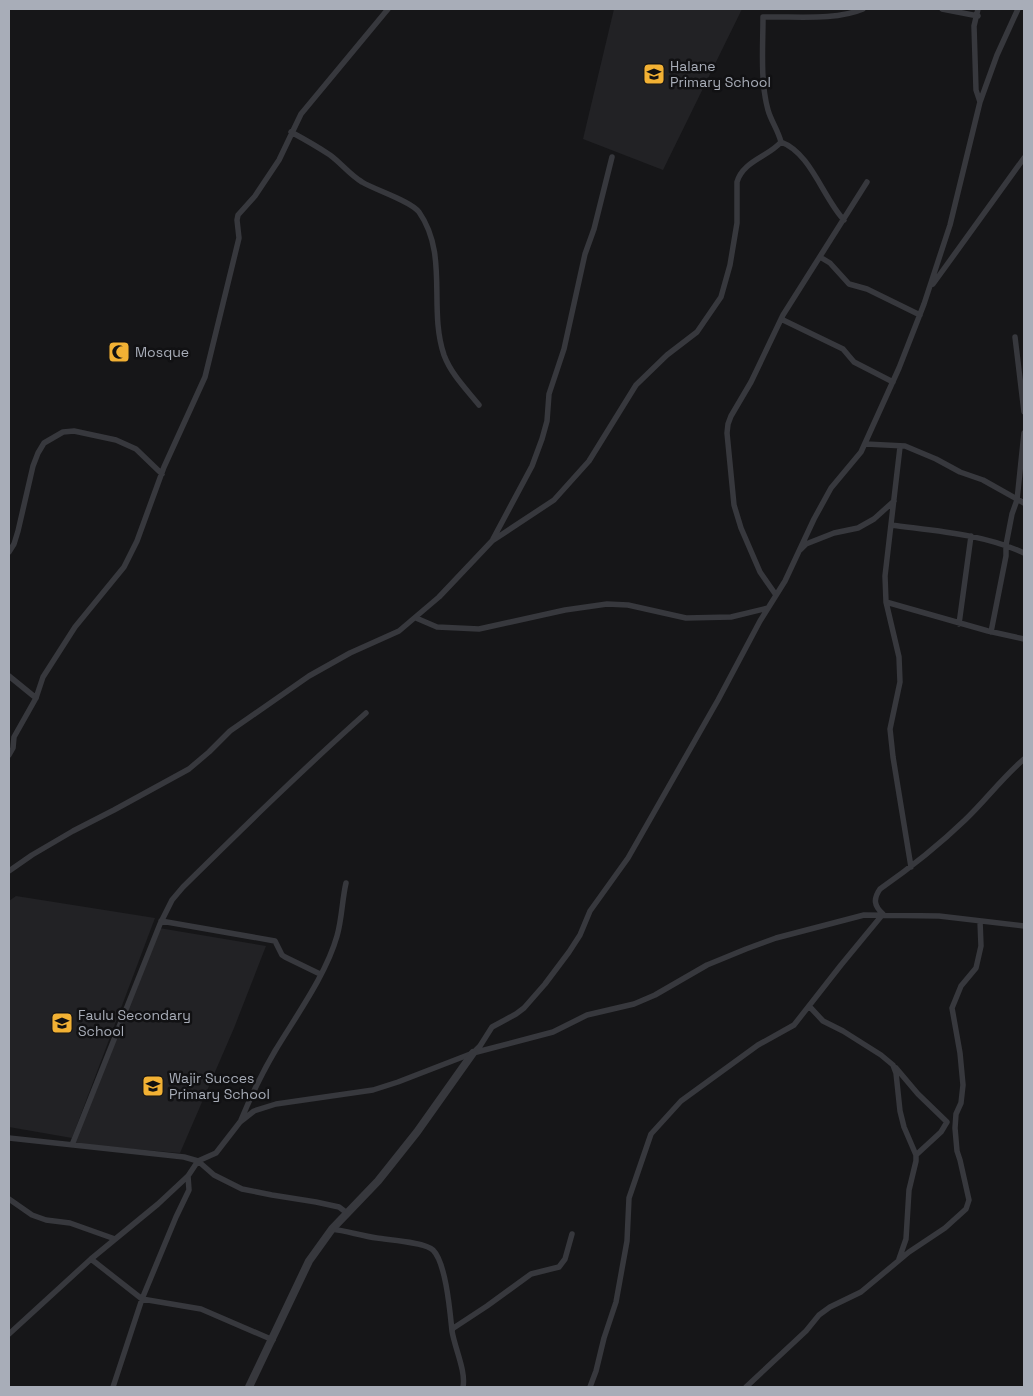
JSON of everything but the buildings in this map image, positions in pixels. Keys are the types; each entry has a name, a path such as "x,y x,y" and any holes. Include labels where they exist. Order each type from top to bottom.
{"street":[{"path":"9,755 13,748 14,738 36,698 43,677 75,627 124,567 137,541 162,474 205,377 239,238 238,215 256,196 280,160 300,114 388,9"},
{"path":"844,220 801,158 792,148 781,142 768,109 766,98 762,48 762,17 835,16 850,14 863,9"},
{"path":"942,9 978,16"},
{"path":"978,9 978,16 974,26 976,90 980,102"},
{"path":"249,1387 309,1261 332,1229 378,1181 417,1132 492,1027 524,1008 569,952 580,935 590,911 628,858 776,595 830,488 866,444 920,315 950,225 980,102 997,55 1018,9"},
{"path":"291,132 330,155 361,181 410,204 418,210 425,223 435,252 437,277 436,311 440,342 450,370 479,405"},
{"path":"9,872 32,855 73,831 189,769 230,731 302,681 350,653 399,630 416,618 439,597 492,541 554,500 588,461 636,385 667,355 697,332 721,296 727,281 737,223 737,182 739,176 743,170 776,148 781,142"},
{"path":"492,541 532,466 542,439 547,421 549,394 564,349 585,254 594,229 612,156"},
{"path":"929,289 1024,158"},
{"path":"776,595 760,572 741,528 734,505 727,433 728,424 751,382 781,319 867,182"},
{"path":"820,257 830,263 849,284 867,289 920,315"},
{"path":"781,319 843,349 854,362 893,382"},
{"path":"1015,337 1024,412"},
{"path":"9,552 18,531 38,453 44,443 63,432 74,431 116,440 136,449 162,474"},
{"path":"991,632 1012,514 1017,500 1024,433"},
{"path":"866,444 905,446 960,472 983,480 1024,503"},
{"path":"900,447 885,576 886,602 899,657 900,682 890,729 911,867"},
{"path":"795,558 806,544 834,532 858,528 874,519 894,502"},
{"path":"891,526 971,536 1006,545 1024,553"},
{"path":"959,624 971,536"},
{"path":"886,602 959,624 1024,639"},
{"path":"416,618 437,627 479,629 565,610 607,604 628,605 686,618 731,617 768,608"},
{"path":"9,676 36,698"},
{"path":"72,1145 161,920 172,900 183,887 319,755 366,713"},
{"path":"883,914 876,907 877,892 911,867 964,821 1024,759"},
{"path":"240,1122 256,1084 304,1005 337,936 346,883"},
{"path":"590,1387 616,1302 626,1241 630,1198 651,1134 681,1101 758,1045 794,1025 883,914"},
{"path":"9,1334 91,1259 158,1204 188,1176 198,1161 216,1152 240,1122 254,1111 276,1104 373,1090 398,1082 473,1053 553,1032 588,1015 634,1004 655,995 707,965 776,938 864,915 939,916 1024,926"},
{"path":"161,920 275,941 282,955 320,974"},
{"path":"746,1387 806,1331 819,1315 830,1307 861,1292 898,1261 945,1228 966,1209 969,1200 957,1152 955,1128 956,1114 961,1103 963,1085 960,1053 952,1008 961,986 976,968 981,946 980,921"},
{"path":"809,1006 823,1021 843,1031 881,1055 893,1065 918,1094 947,1122"},
{"path":"893,1065 896,1073 904,1127 916,1155 909,1190 906,1239 898,1261"},
{"path":"916,1155 941,1132 947,1122 956,1114"},
{"path":"9,1138 164,1154 198,1161 214,1175 242,1189 339,1207 348,1213"},
{"path":"113,1387 142,1299 189,1190 188,1176"},
{"path":"9,1199 32,1215 46,1220 70,1223 95,1230 115,1239"},
{"path":"332,1229 376,1238 422,1244 432,1248 437,1255 446,1284 455,1349 462,1371 463,1387"},
{"path":"452,1329 531,1274 559,1267 565,1259 572,1234"},
{"path":"91,1259 142,1299 201,1309 272,1340"}],"shaded area":[{"name":"Halane Primary School","path":"614,9 742,9 663,170 583,139"},
{"name":"Faulu Secondary School","path":"16,896 155,918 72,1138 9,1127 9,901"},
{"name":"Wajir Succes Primary School","path":"159,928 266,946 234,1028 180,1153 74,1144"}],"place":[{"name":"Halane Primary School","path":"654,74"},
{"name":"Mosque","path":"119,352"},
{"name":"Faulu Secondary School","path":"62,1023"},
{"name":"Wajir Succes Primary School","path":"153,1086"}]}
